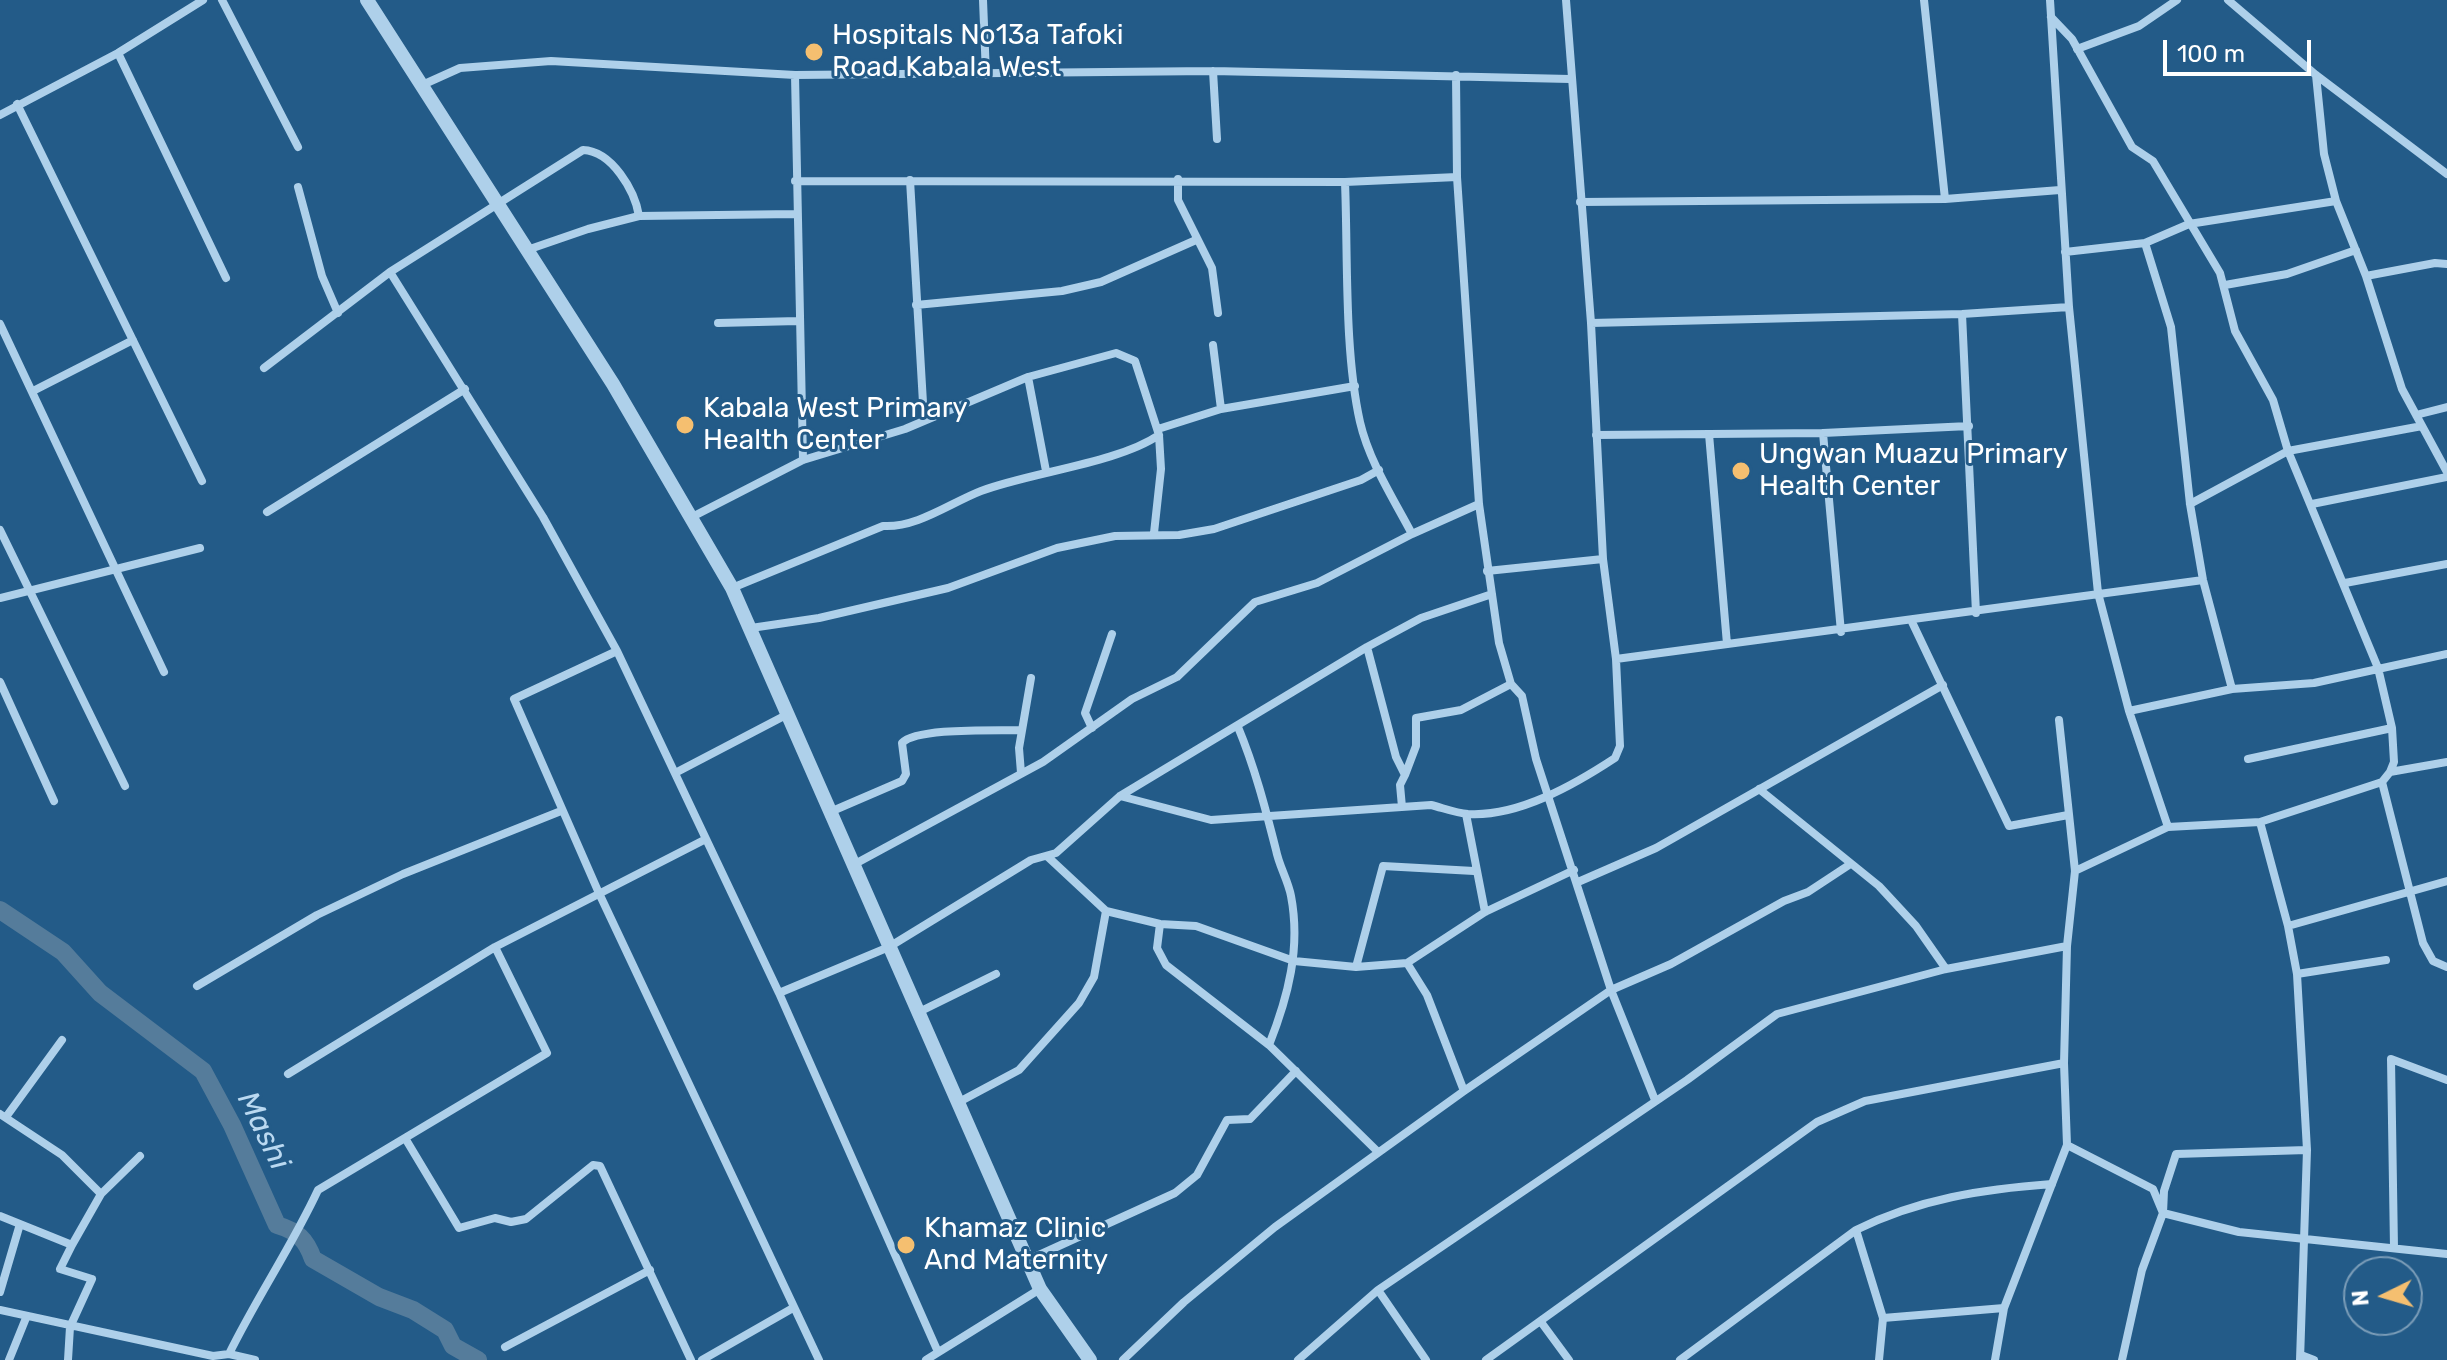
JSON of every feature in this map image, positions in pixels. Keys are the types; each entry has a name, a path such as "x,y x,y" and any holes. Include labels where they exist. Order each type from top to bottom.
{"street":[{"path":"0,115 118,53 203,0"},
{"path":"222,0 298,147"},
{"path":"367,0 498,202 692,517 732,588 1040,1289 1090,1360"},
{"path":"983,0 986,75"},
{"path":"1120,796 1211,820 1431,805 1466,814 1499,813 1549,793 1615,758 1620,746 1616,659 1603,559 1591,323 1566,0"},
{"path":"1924,0 1945,199"},
{"path":"2050,0 2069,307 2098,593 2129,711 2168,827"},
{"path":"2077,49 2139,26 2177,0"},
{"path":"2228,0 2316,75 2447,174"},
{"path":"2051,17 2077,49 2132,147 2153,161 2225,285 2235,331 2273,400 2288,451 2378,668 2392,728 2394,762 2382,782 2260,822 2168,827 2075,871"},
{"path":"118,53 226,278"},
{"path":"420,86 460,68 551,61 795,75 1213,71 1570,79"},
{"path":"1213,71 1217,139"},
{"path":"795,75 803,460"},
{"path":"1456,75 1457,177 1479,504 1499,643 1511,684 1522,696 1536,759 1611,990 1655,1100"},
{"path":"2312,504 2447,474 2394,368 2366,276 2336,201 2324,154 2316,75"},
{"path":"17,104 202,481"},
{"path":"264,368 390,272 572,155 593,150 622,177 636,200 639,216"},
{"path":"795,181 1178,179 1345,182 1457,177"},
{"path":"1178,179 1178,200 1212,268 1218,313"},
{"path":"910,180 924,420"},
{"path":"1345,182 1355,386 1360,423 1379,470 1412,534"},
{"path":"298,187 322,276 338,313"},
{"path":"1580,202 1945,199 2060,190"},
{"path":"2065,252 2145,243 2189,224 2336,201"},
{"path":"527,250 639,216 796,214"},
{"path":"916,305 1062,291 1101,282 1196,240"},
{"path":"2145,243 2171,327 2190,504 2203,580 2232,689"},
{"path":"2225,285 2287,274 2356,250"},
{"path":"2366,276 2435,263 2447,264"},
{"path":"390,272 543,517 617,651 677,772 779,993 938,1352"},
{"path":"1591,323 1962,314 2069,307"},
{"path":"1962,314 1976,613"},
{"path":"718,323 798,321"},
{"path":"0,324 164,672"},
{"path":"33,391 133,340"},
{"path":"1213,345 1221,409"},
{"path":"692,517 803,460 924,420 1028,377 1116,353 1135,361 1159,432 1161,469 1154,533"},
{"path":"1028,377 1046,471"},
{"path":"732,588 847,539 883,526 900,527 979,492 1135,447 1159,432 1221,409 1355,386"},
{"path":"267,512 465,389"},
{"path":"2416,415 2447,407"},
{"path":"1596,435 1823,433 1969,426"},
{"path":"2190,504 2288,451 2422,426"},
{"path":"1823,433 1841,632"},
{"path":"1709,434 1727,644"},
{"path":"751,628 819,618 948,588 1057,548 1154,533 1179,535 1214,529 1361,480 1379,470"},
{"path":"853,865 1062,751 1132,699 1177,677 1255,602 1317,583 1412,534 1479,504"},
{"path":"0,530 125,786"},
{"path":"0,598 200,548"},
{"path":"1487,571 1603,559"},
{"path":"2345,583 2447,564"},
{"path":"1616,659 1841,632 2203,580"},
{"path":"779,993 889,947 1031,860 1048,857 1120,796 1367,647 1421,618 1492,594"},
{"path":"1912,622 2009,826 2068,815"},
{"path":"1092,728 1085,713 1112,634"},
{"path":"1367,647 1396,757 1405,775"},
{"path":"617,651 514,699 561,811 819,1360"},
{"path":"2129,711 2232,689 2314,683 2447,654"},
{"path":"1021,773 1022,730 1031,678"},
{"path":"0,682 54,801"},
{"path":"1402,807 1400,785 1416,746 1416,718 1461,710 1511,684"},
{"path":"1578,882 1656,848 1943,685"},
{"path":"677,772 788,714"},
{"path":"1995,1360 2004,1308 2067,1145 2064,1063 2067,946 2075,871 2059,720"},
{"path":"1238,727 1257,771 1276,852 1291,894 1294,961 1284,1008 1269,1045"},
{"path":"2248,759 2392,728"},
{"path":"830,812 902,781 906,774 902,743 906,738 943,733 1022,730"},
{"path":"2390,772 2447,762"},
{"path":"2382,782 2428,954 2447,967"},
{"path":"1759,789 1849,865 1879,886 1907,916 1946,969"},
{"path":"197,986 331,908 403,874 561,811"},
{"path":"1466,814 1474,871 1485,912"},
{"path":"2260,822 2288,926 2297,974 2307,1150 2300,1357 2314,1360"},
{"path":"288,1074 495,947 598,891 706,839"},
{"path":"1048,857 1106,911 1160,924 1196,926 1294,961 1356,967 1407,963 1485,912 1574,870"},
{"path":"1123,1360 1207,1283 1376,1150 1611,990 1671,964 1784,901 1808,892 1849,865"},
{"path":"1356,967 1383,866 1474,871"},
{"path":"2288,926 2409,889 2421,891 2447,881"},
{"path":"959,1102 1019,1070 1079,1003 1094,977 1106,911"},
{"path":"1160,924 1157,948 1166,965 1269,1045 1376,1150"},
{"path":"1298,1360 1378,1290 1777,1014 1946,969 2067,946"},
{"path":"229,1354 261,1289 301,1227 318,1190 547,1053 495,947"},
{"path":"2297,974 2386,960"},
{"path":"1407,963 1427,995 1464,1091"},
{"path":"919,1012 996,974"},
{"path":"62,1040 3,1116 62,1155 101,1194"},
{"path":"2394,1248 2391,1059 2447,1080"},
{"path":"1486,1360 1817,1122 1865,1101 2064,1063"},
{"path":"1028,1260 1175,1193 1197,1175 1227,1120 1250,1119 1296,1071"},
{"path":"405,1138 459,1228 495,1218 511,1222 526,1219 593,1165 600,1166 691,1360"},
{"path":"2067,1145 2153,1189 2163,1213"},
{"path":"2122,1360 2142,1270 2163,1213 2164,1191 2176,1154 2307,1150"},
{"path":"68,1360 70,1327 92,1279 60,1269 101,1194 140,1156"},
{"path":"1680,1360 1856,1230 1886,1213 1994,1188 2052,1184"},
{"path":"2163,1213 2239,1232 2447,1254"},
{"path":"0,1216 72,1245"},
{"path":"0,1292 20,1224"},
{"path":"1856,1230 1883,1318 1879,1360"},
{"path":"505,1347 650,1270"},
{"path":"926,1360 1040,1289"},
{"path":"1378,1290 1426,1360"},
{"path":"702,1360 793,1308"},
{"path":"1883,1318 2004,1308"},
{"path":"0,1310 213,1356 229,1354 255,1360"},
{"path":"9,1360 26,1318"},
{"path":"1541,1322 1569,1360"},
{"path":"176,1346 176,1360"}],"waterway":[{"name":"Mashi","path":"0,910 63,952 100,993 203,1071 232,1125 277,1225 300,1237 313,1259 379,1297 413,1310 445,1330 453,1346 478,1360"}],"place":[{"name":"Hospitals No13a Tafoki Road Kabala West","path":"814,52"},
{"name":"Kabala West Primary Health Center","path":"685,425"},
{"name":"Ungwan Muazu Primary Health Center","path":"1741,471"},
{"name":"Khamaz Clinic And Maternity","path":"906,1245"}]}
